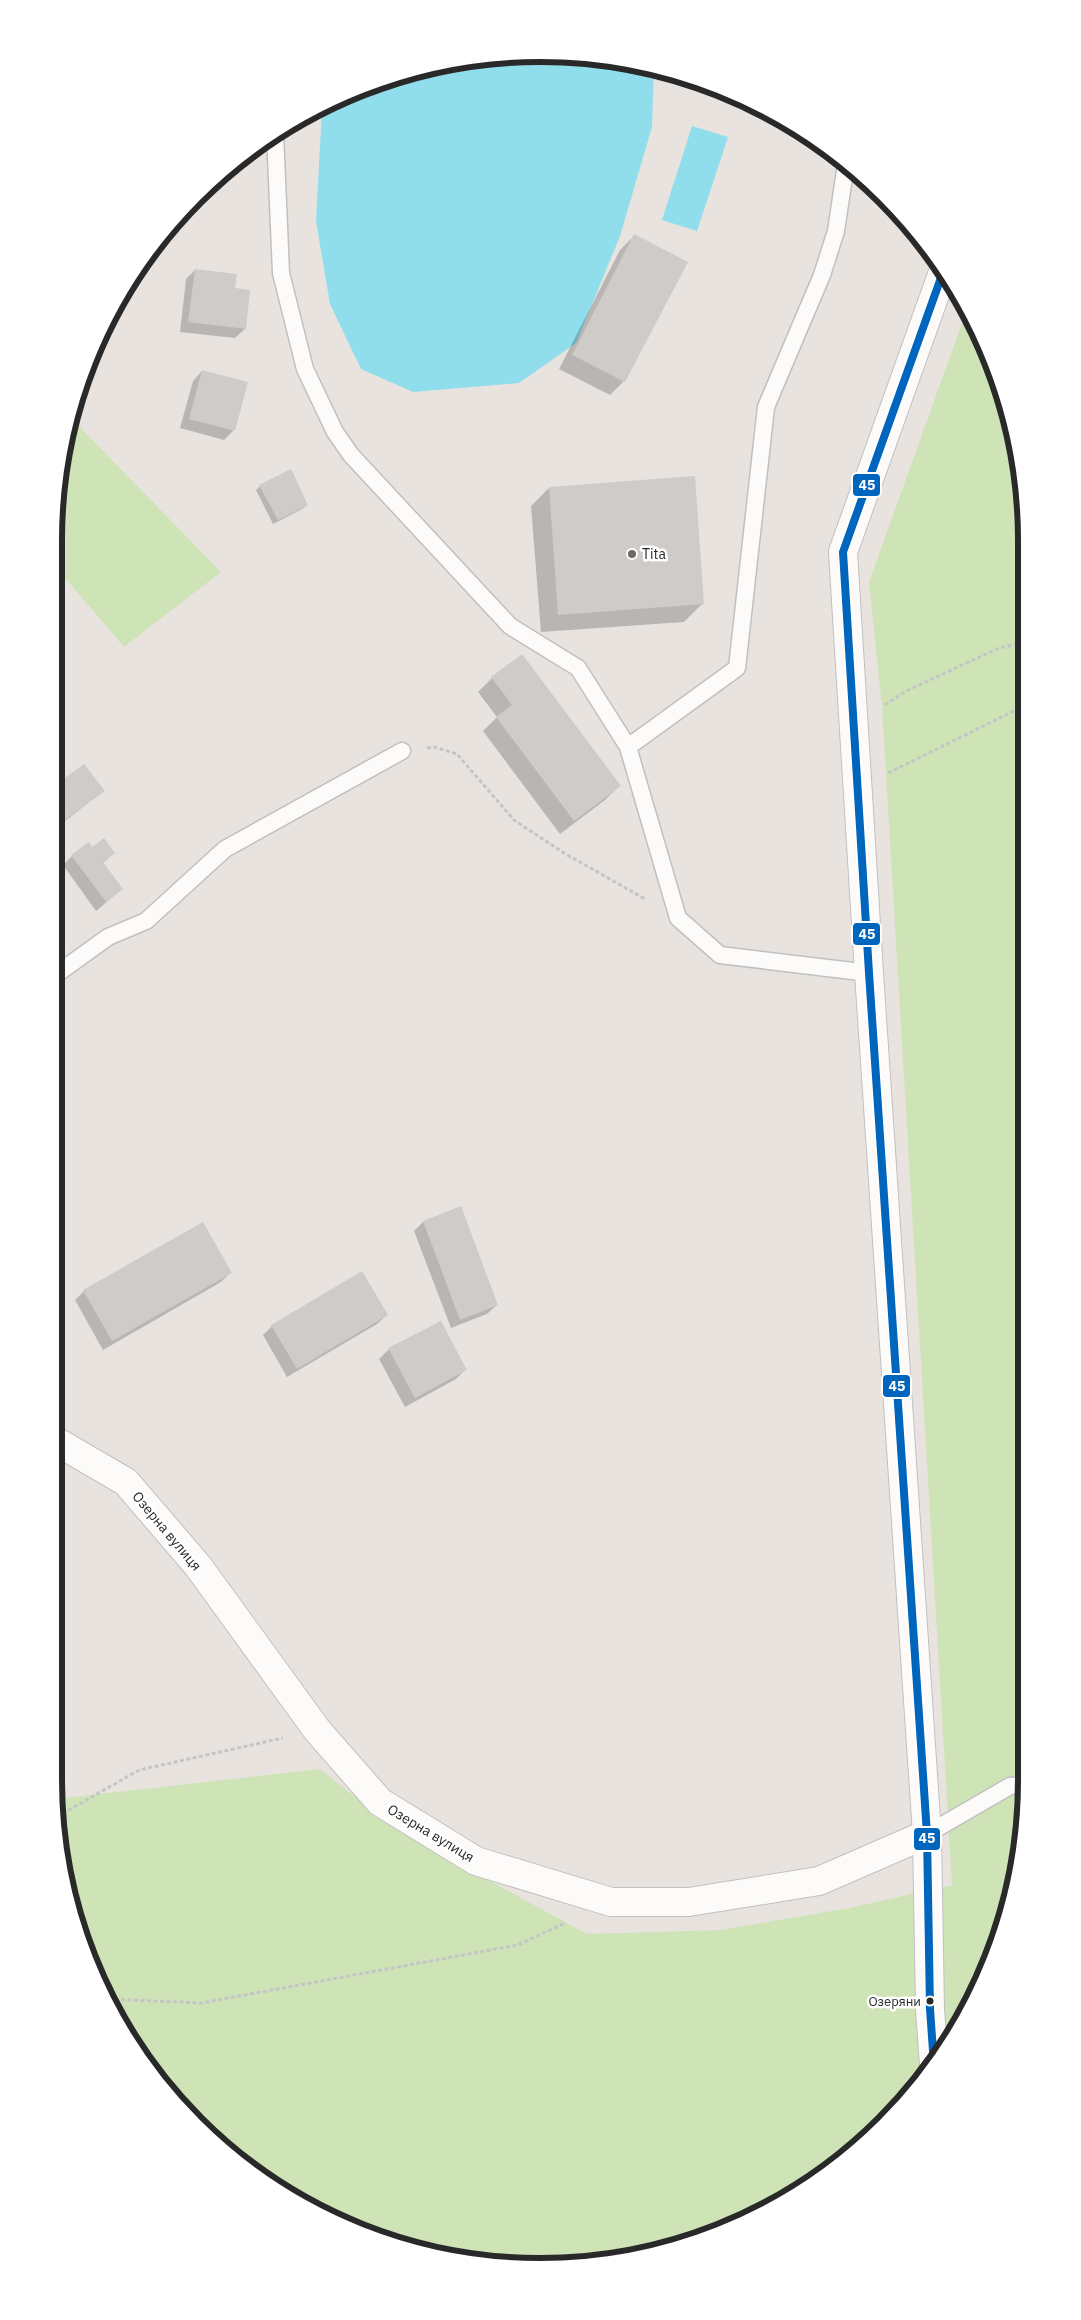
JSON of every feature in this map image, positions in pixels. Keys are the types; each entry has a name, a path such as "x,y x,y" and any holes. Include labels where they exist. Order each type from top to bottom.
{"street":[{"path":"933,2052 930,2009 927,1834 869,974 843,552 940,279"},
{"name":"Озерна вулиця","path":"62,1445 126,1482 198,1566 317,1730 380,1802 476,1861 611,1902 689,1902 819,1881 927,1834"}],"lane":[{"path":"275,143 282,273 304,369 335,432 351,455 510,626 578,668 628,747 678,918 720,955 869,974"},
{"path":"628,747 738,668 766,407 822,275 836,231 845,172"},
{"path":"62,970 108,937 146,921 225,849 402,751"},
{"path":"927,1834 1010,1786 1018,1786"}],"path":[{"path":"853,715 882,707 906,691 999,648 1018,644"},
{"path":"858,785 886,774 1018,709"},
{"path":"402,751 434,747 457,754 514,820 564,853 678,918"},
{"path":"64,1813 139,1770 317,1730"},
{"path":"117,1999 201,2003 518,1945 611,1902"}],"green space":[{"path":"963,319 982,358 1002,417 1014,478 1018,540 1018,1780 1014,1842 1002,1903 993,1933 969,1991 938,2045 920,2070 900,2095 856,2139 806,2177 779,2193 752,2208 694,2232 634,2248 603,2253 540,2258 509,2256 447,2248 417,2241 387,2232 329,2208 275,2177 225,2139 181,2095 161,2070 143,2045 112,1991 88,1933 72,1873 63,1798 320,1769 397,1830 587,1934 719,1930 849,1908 952,1885 882,707 869,582"},
{"path":"77,424 221,572 124,647 62,574 62,540 67,478"}],"water":[{"path":"540,62 572,64 603,67 654,77 652,127 620,236 576,343 519,383 413,392 361,369 330,304 316,221 322,116 358,99 387,88 447,72 509,64"},
{"path":"692,126 728,137 697,231 662,220"}],"building":[{"path":"634,234 688,262 625,382 572,355"},
{"path":"195,269 237,274 235,288 250,290 246,329 188,322"},
{"path":"202,370 248,382 235,431 189,419"},
{"path":"291,469 308,505 278,520 259,485"},
{"path":"695,476 704,604 558,615 549,487"},
{"path":"522,654 621,786 574,821 496,717 512,705 491,677"},
{"path":"84,764 105,791 62,822 62,780"},
{"path":"104,838 115,853 103,862 123,889 106,902 71,855 89,842 92,847"},
{"path":"461,1206 498,1305 460,1320 423,1221"},
{"path":"203,1222 232,1273 112,1341 83,1290"},
{"path":"362,1271 388,1315 297,1369 271,1325"},
{"path":"441,1321 467,1370 415,1398 388,1348"}],"transit line":[{"name":"45","path":"933,2052 930,2009 927,1834 869,973 843,552 940,279"}],"place":[{"name":"Tita","path":"632,554"},
{"name":"Озеряни","path":"930,2001"}]}
